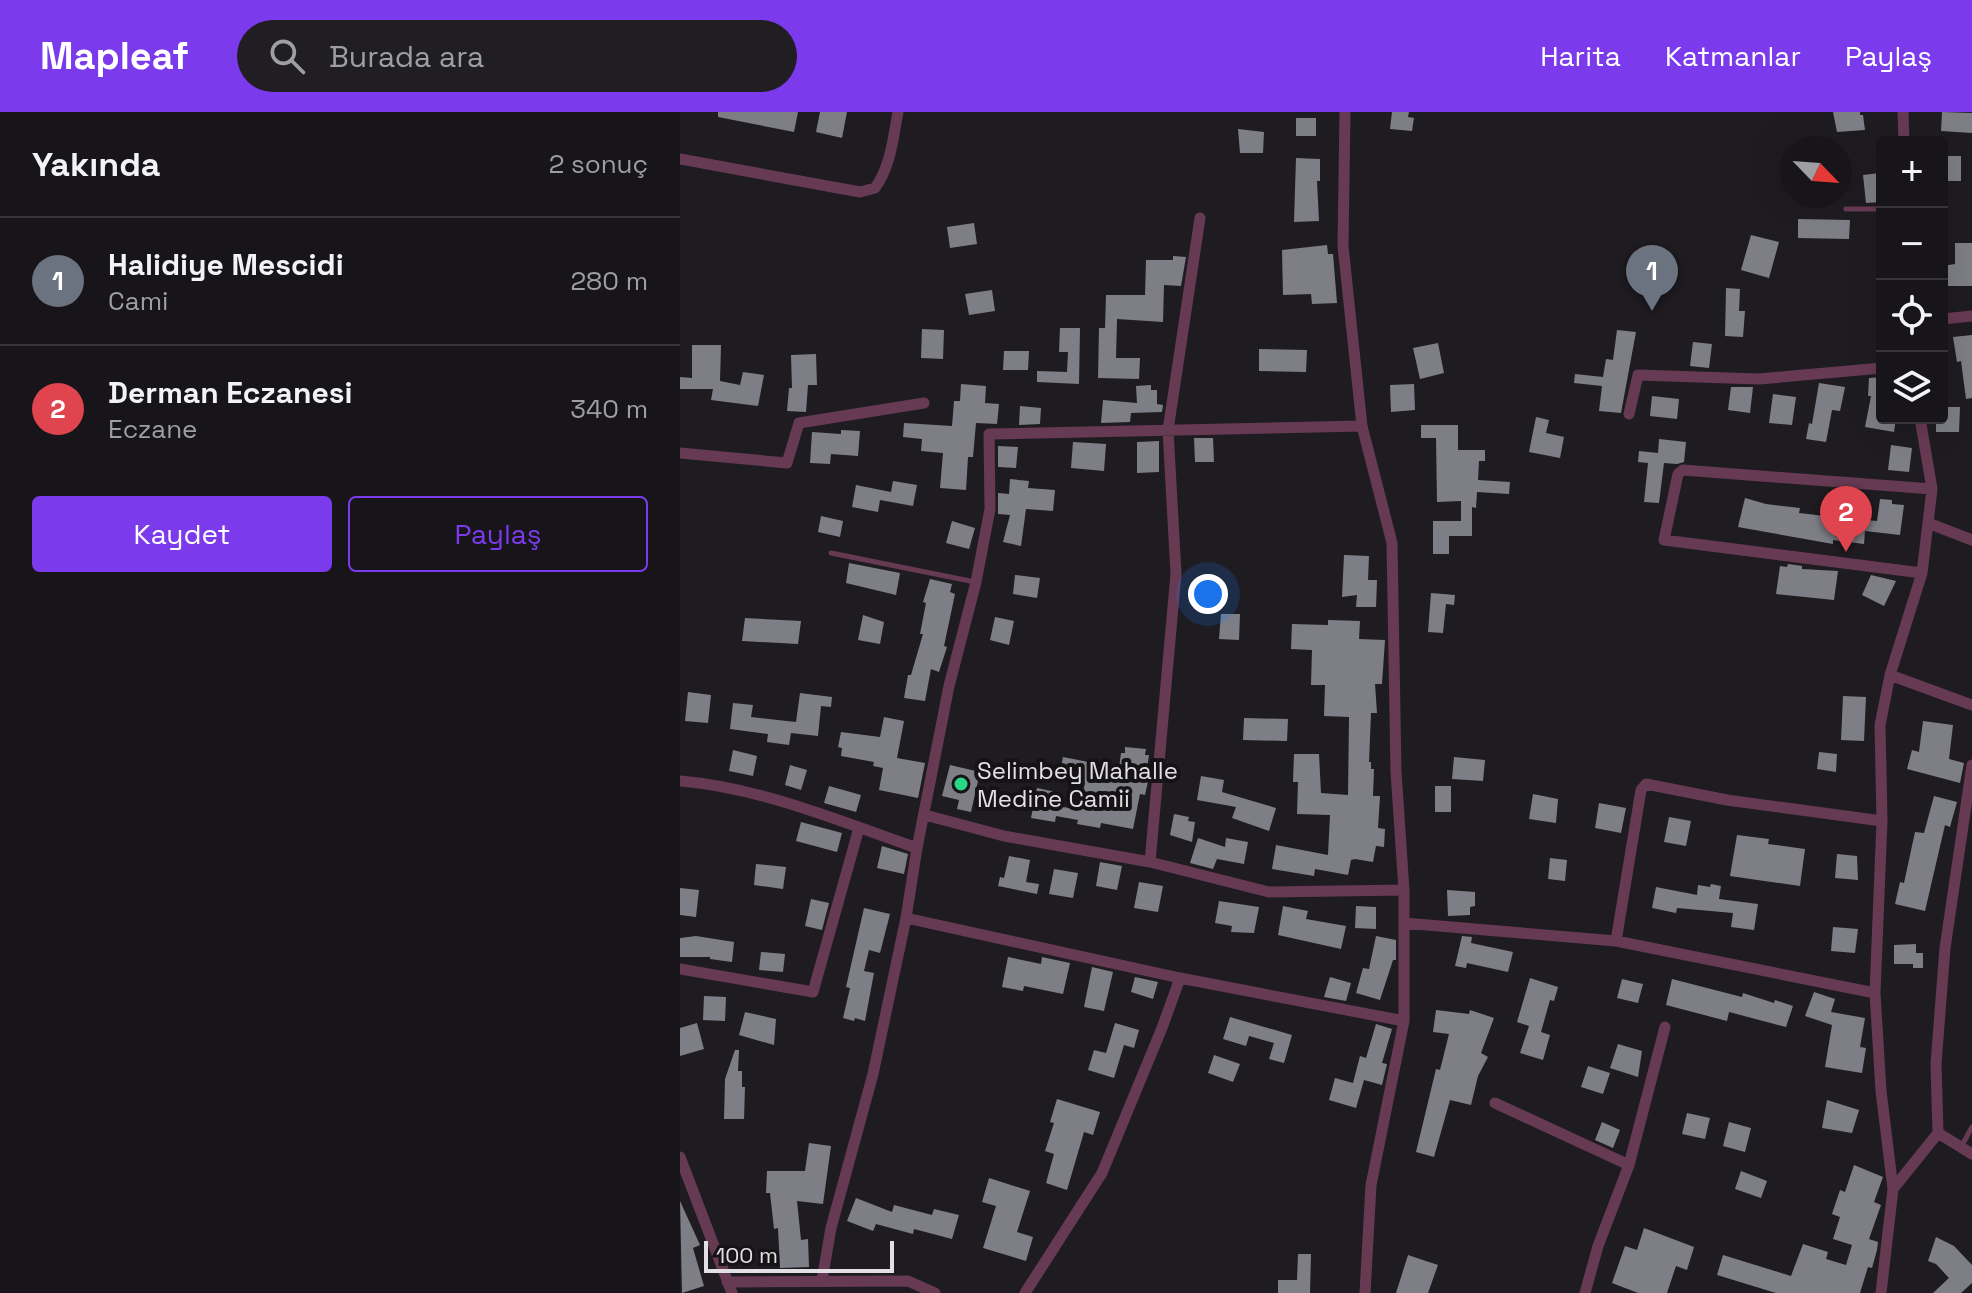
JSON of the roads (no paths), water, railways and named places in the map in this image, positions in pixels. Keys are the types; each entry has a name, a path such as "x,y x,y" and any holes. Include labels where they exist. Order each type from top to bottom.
{"street":[{"path":"680,159 860,192 875,188 881,180 898,112"},
{"path":"1345,112 1343,246 1362,426 1392,543 1396,772 1404,890 1404,1021 1371,1185 1365,1293"},
{"path":"1903,112 1904,136"},
{"path":"1150,862 1176,574 1168,430 1200,218"},
{"path":"1948,318 1972,316"},
{"path":"1629,414 1638,375 1759,379 1876,369"},
{"path":"680,453 787,463 799,423 924,403"},
{"path":"1881,1293 1893,1189 1881,1091 1875,993 1882,821 1880,725 1890,675 1922,573 1932,489 1921,424"},
{"path":"822,1280 831,1228 873,1074 949,686 976,582 990,509 989,434 1362,426"},
{"path":"1922,573 1664,540 1678,474 1683,470 1932,489"},
{"path":"1928,523 1972,540"},
{"path":"1890,675 1972,705"},
{"path":"1893,1189 1938,1133 1936,1064 1945,948 1967,848 1972,765"},
{"path":"680,781 713,784 781,801 917,848"},
{"path":"1616,941 1641,790 1646,784 1727,800 1882,821"},
{"path":"925,815 1004,836 1150,862 1269,892 1404,890"},
{"path":"680,969 813,992 859,828"},
{"path":"906,918 1180,978 1404,1021"},
{"path":"1404,923 1616,941 1875,993"},
{"path":"1025,1293 1102,1173 1180,978"},
{"path":"1585,1293 1598,1246 1629,1165 1665,1027"},
{"path":"1495,1103 1629,1165"},
{"path":"1938,1133 1966,1151"},
{"path":"680,1157 729,1288 822,1280 908,1281 935,1293"}],"lane":[{"path":"1846,209 1876,209"},
{"path":"831,553 976,582"},
{"path":"1966,1151 1972,1127"}],"place":[{"name":"Halidiye Mescidi","path":"1652,311"},
{"name":"Derman Eczanesi","path":"1846,552"},
{"name":"Selimbey Mahalle Medine Camii","path":"961,784"}]}
